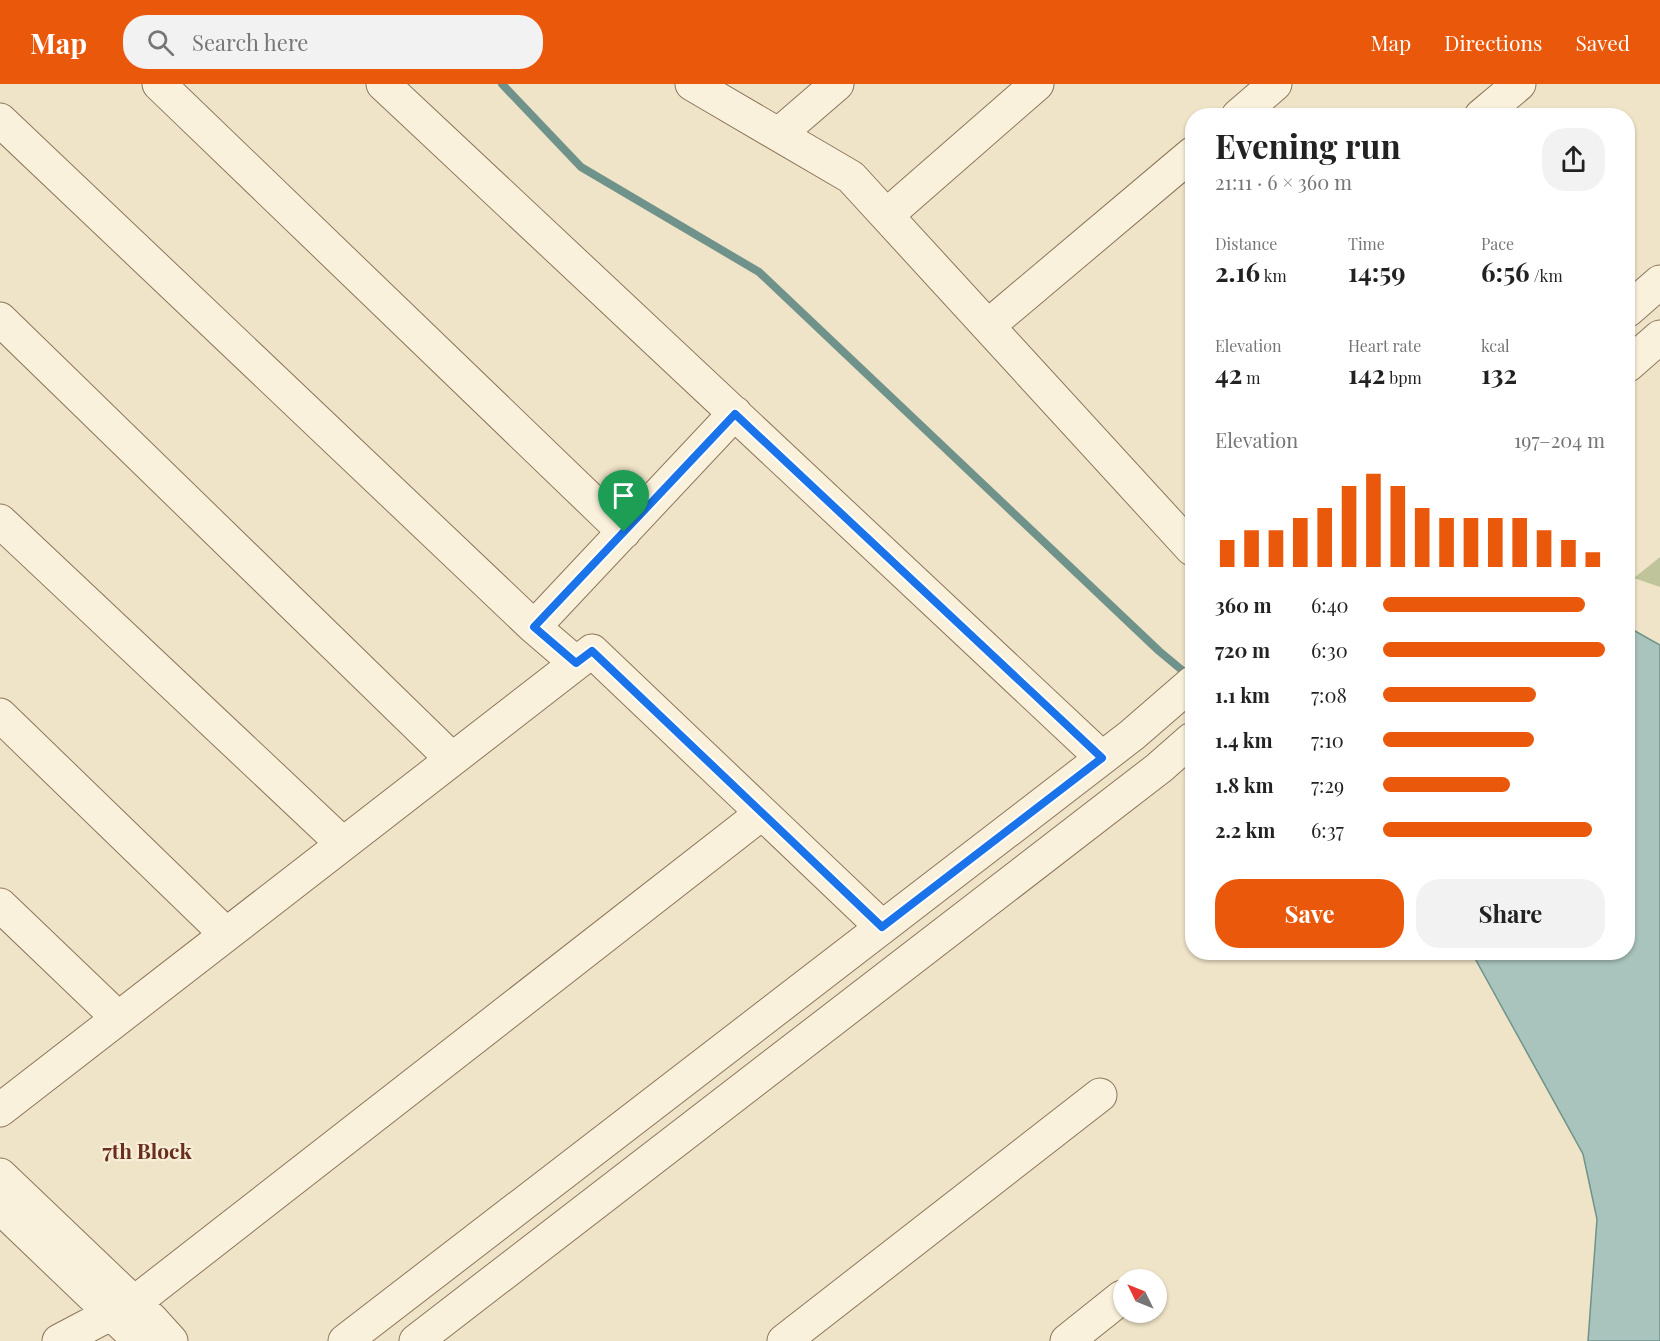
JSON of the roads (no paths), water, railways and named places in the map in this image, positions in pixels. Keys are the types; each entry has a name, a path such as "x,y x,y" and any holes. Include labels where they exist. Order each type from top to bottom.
{"street":[{"path":"159,84 624,532"},
{"path":"383,84 1102,758"},
{"path":"692,84 851,177 1185,541"},
{"path":"779,134 837,84"},
{"path":"887,215 1037,84"},
{"path":"1247,108 1275,84"},
{"path":"1491,108 1519,84"},
{"path":"0,120 534,627 576,663"},
{"path":"988,326 1185,160"},
{"path":"1635,304 1660,282"},
{"path":"0,319 452,759"},
{"path":"1635,359 1660,337"},
{"path":"534,627 735,414"},
{"path":"0,520 343,844"},
{"path":"0,1110 592,651 882,927"},
{"path":"345,1341 1132,735 1185,689"},
{"path":"0,716 226,934"},
{"path":"416,1341 1159,768 1185,745"},
{"path":"59,1341 123,1308 761,814"},
{"path":"0,905 118,1018"},
{"path":"784,1341 1100,1095"},
{"path":"0,1175 123,1308 140,1341"},
{"path":"0,1207 123,1308 171,1341"},
{"path":"1067,1341 1113,1305"}],"water":[{"path":"1635,631 1660,645 1660,1341 1588,1341 1597,1219 1583,1154 1476,960 1635,960"}],"waterway":[{"path":"502,84 581,167 759,272 1159,651 1185,673"}],"district":[{"name":"7th Block","path":"147,1152"}]}
